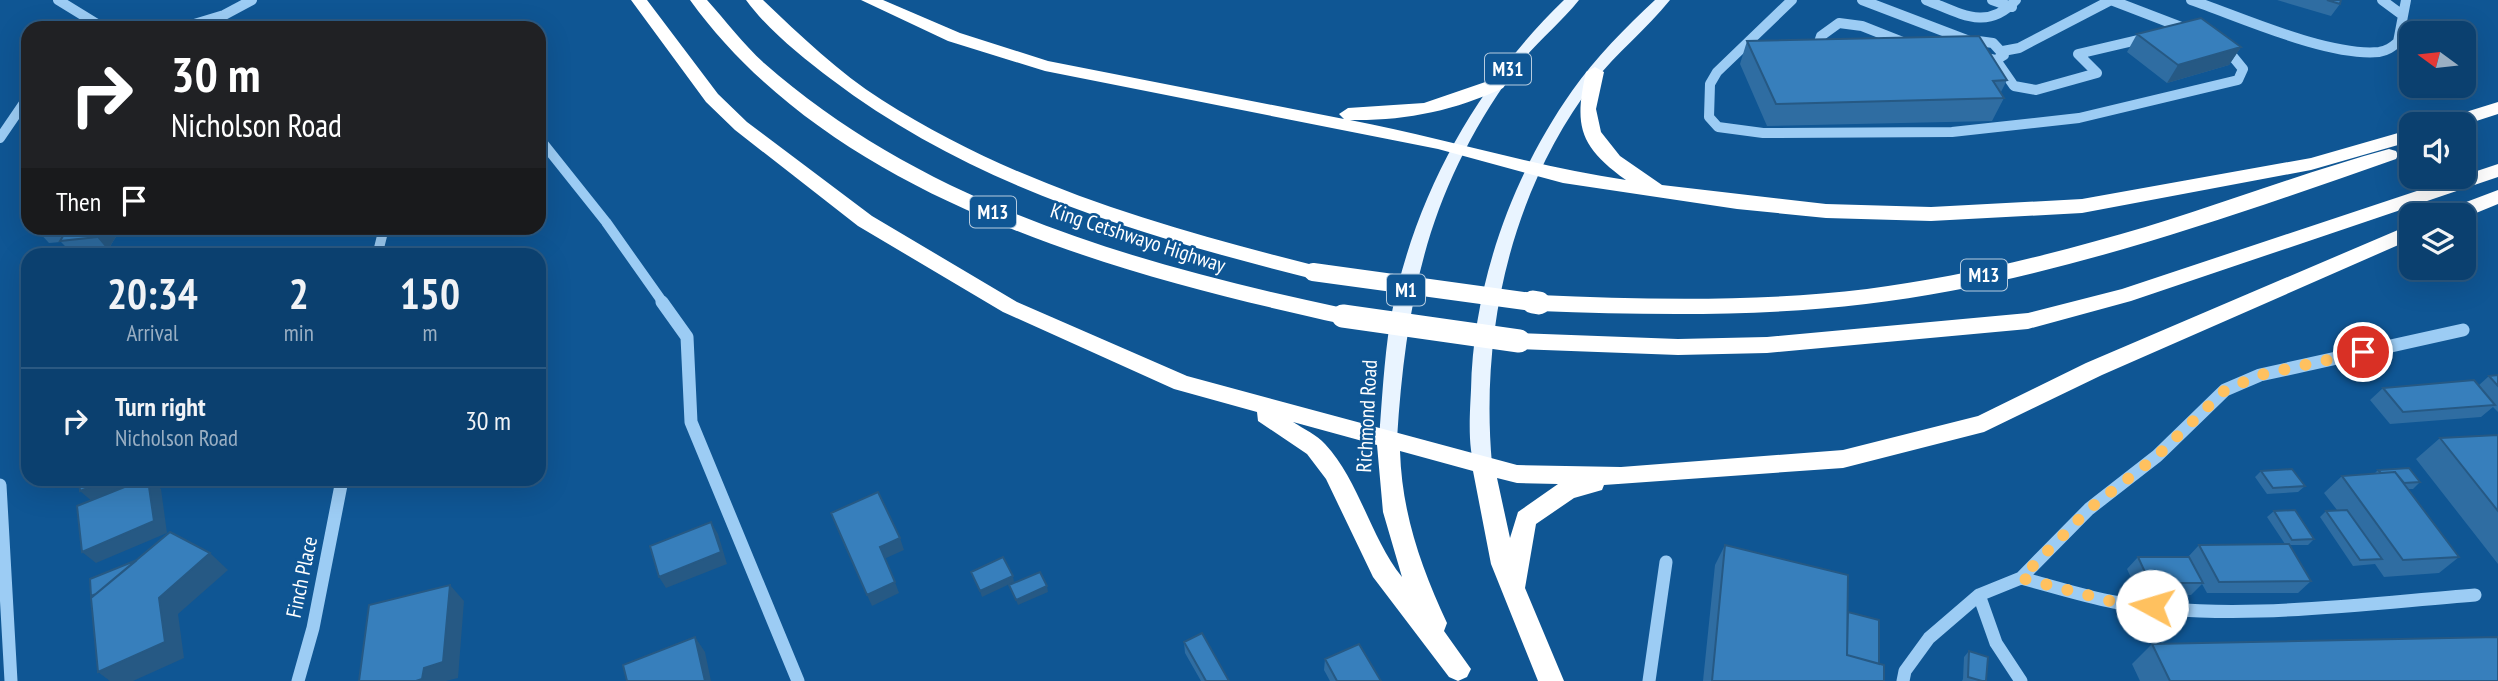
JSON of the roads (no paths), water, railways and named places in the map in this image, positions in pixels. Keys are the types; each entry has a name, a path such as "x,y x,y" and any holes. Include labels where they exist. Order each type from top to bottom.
{"highway":[{"path":"639,0 712,97 798,173 864,221 1010,307 1125,360 1240,401 1517,474 1621,476 1843,458 1984,423 2094,369 2399,237"},
{"name":"King Cetshwayo Highway","path":"698,0 754,61 824,118 895,165 954,194 1086,250 1203,285 1343,316 1519,341 1678,347 1767,345 2028,321 2124,296 2363,218 2498,170"},
{"name":"King Cetshwayo Highway","path":"754,0 793,40 885,111 1000,173 1155,232 1313,272 1539,303 1654,308 1753,305 1913,289 2068,257 2155,233 2399,152"},
{"path":"869,0 954,37 1045,66 1273,108 1458,148 1534,171 1737,202 1876,214 2008,212 2082,206 2311,164 2399,139"},
{"path":"1595,72 1587,119 1593,136 1620,165 1643,181 1666,191"},
{"path":"1273,108 1381,115 1449,104 1497,84"},
{"path":"2476,115 2498,108"},
{"path":"2476,126 2498,118"},
{"path":"2476,206 2498,197"},
{"path":"1240,401 1283,424 1315,448 1335,472 1382,570 1461,675"},
{"name":"Richmond Road","path":"1388,439 1394,513 1405,561 1461,675"},
{"path":"1483,464 1503,564 1517,604 1551,681"},
{"path":"1517,604 1515,563 1526,519 1567,489 1621,476"}],"main road":[{"name":"M31","path":"1458,148 1497,84 1526,46 1572,0"},
{"path":"1483,464 1478,404 1489,304 1509,235 1534,171 1569,107 1625,35 1663,0"},
{"name":"Richmond Road","path":"1388,439 1401,309 1416,250 1458,148"}],"street":[{"path":"58,0 92,21"},
{"path":"204,21 224,15 253,0"},
{"path":"1792,0 1717,72 1710,84 1709,117 1718,127 1763,133 1952,132 2079,118 2238,80 2243,69 2238,60 2208,38 2111,0 2019,48 2003,51 1993,43 1967,48"},
{"path":"1861,0 1967,48 1981,58 1996,60 2001,58 2003,51"},
{"path":"1926,0 1987,20 2003,15 2014,3"},
{"path":"1992,0 2014,3"},
{"path":"2191,0 2358,51 2386,50 2398,42 2401,14 2406,0"},
{"path":"2382,0 2401,14"},
{"path":"1840,54 1831,53 1819,42 1821,36 1839,23 1862,26 1912,49 1901,52"},
{"path":"1996,60 2014,86 2036,90 2097,73 2078,54 2142,39"},
{"path":"0,138 21,107"},
{"path":"546,147 628,253 687,337 691,422 798,681"},
{"path":"1903,681 1905,671 1929,638 1979,595 2021,578 2089,509 2157,456 2225,390 2260,375 2463,330"},
{"path":"0,485 11,681"},
{"name":"Finch Place","path":"298,681 313,628 341,486"},
{"path":"1649,681 1665,562"},
{"path":"2021,578 2114,602 2171,608 2275,611 2475,595"},
{"path":"1979,595 1996,643 2021,681"}]}
